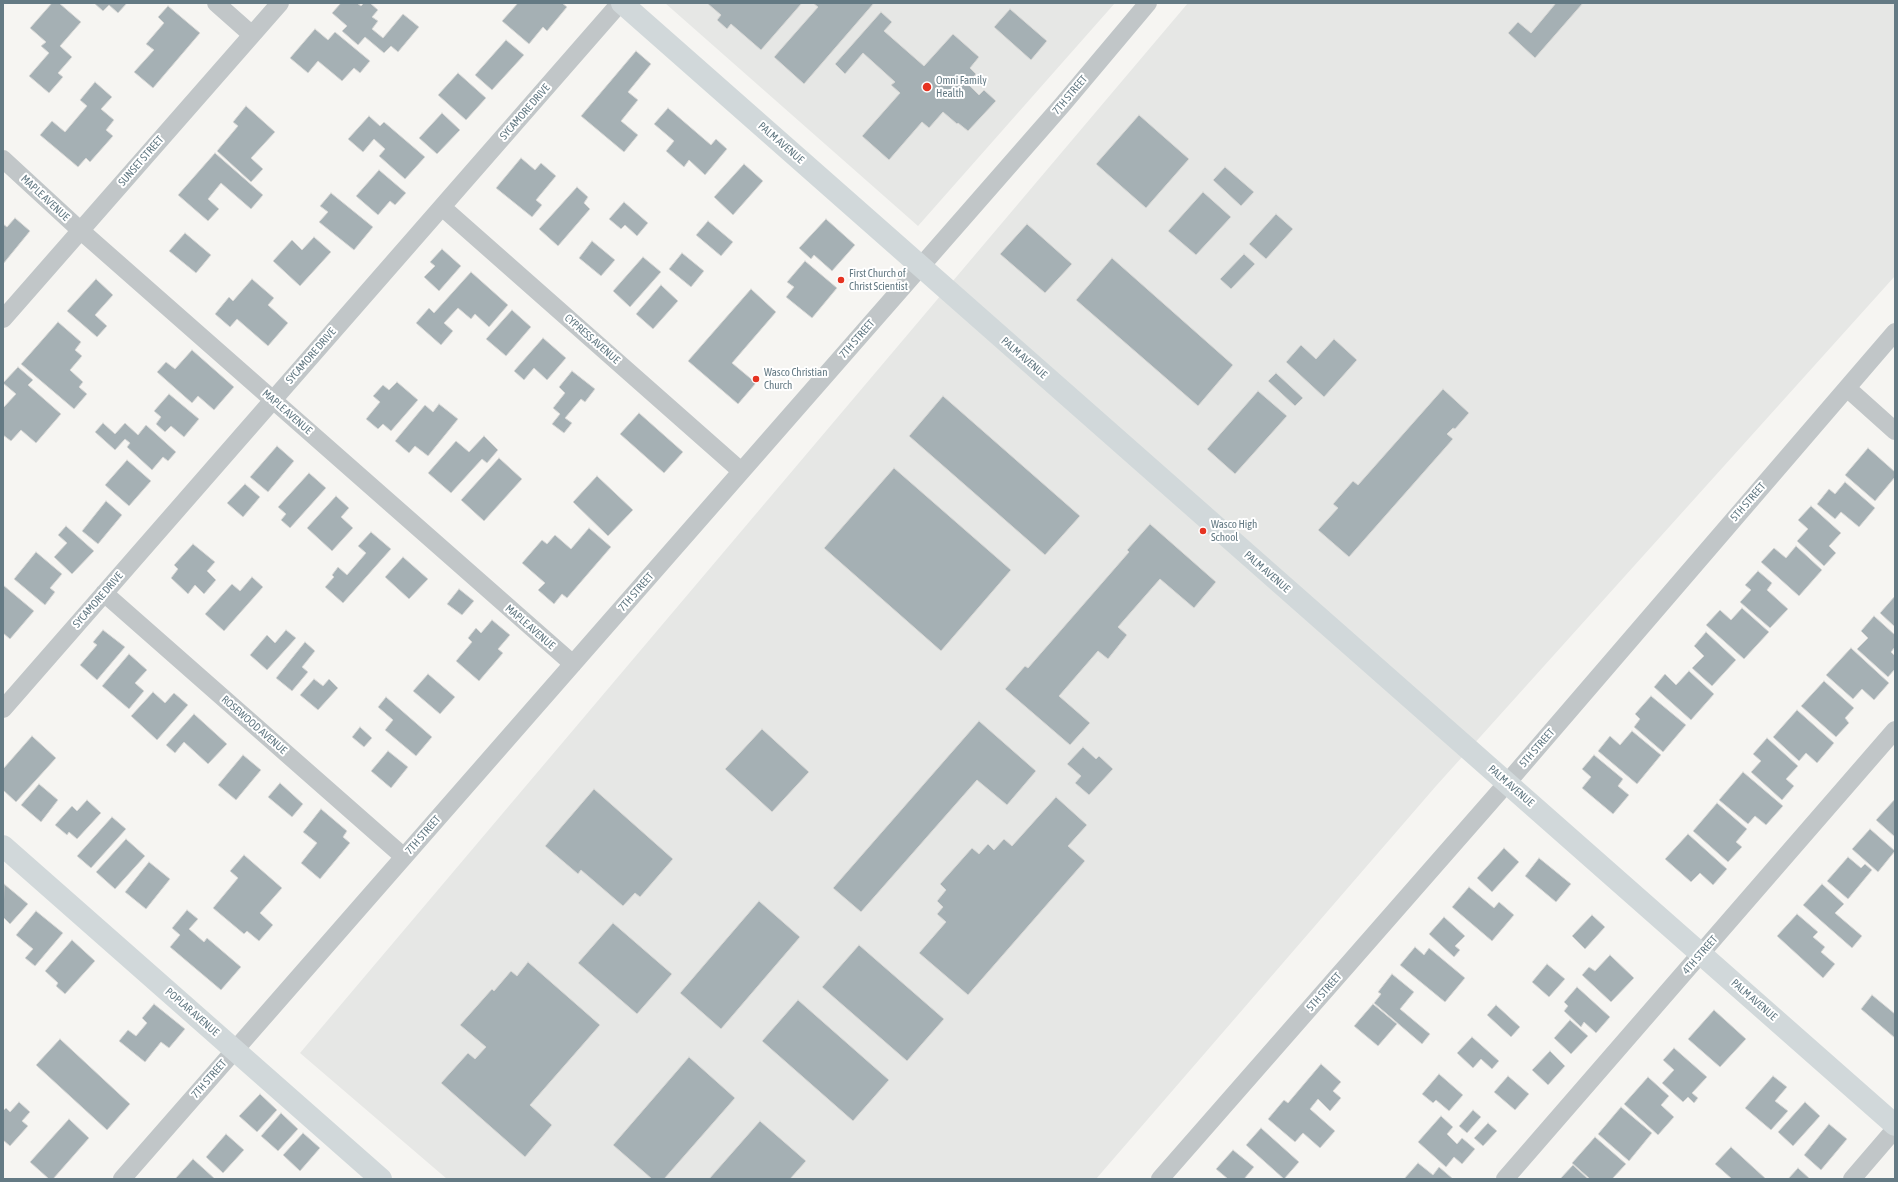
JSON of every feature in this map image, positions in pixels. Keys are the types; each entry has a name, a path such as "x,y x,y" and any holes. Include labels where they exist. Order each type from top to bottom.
{"main road":[{"name":"PALM AVENUE","path":"621,3 1895,1125"},
{"name":"POPLAR AVENUE","path":"3,846 381,1179"}],"street":[{"path":"216,3 252,34"},
{"name":"SUNSET STREET","path":"3,318 280,3"},
{"name":"SYCAMORE DRIVE","path":"3,709 621,3"},
{"name":"7TH STREET","path":"122,1179 1063,104 1148,3"},
{"name":"MAPLE AVENUE","path":"3,159 80,230 572,664"},
{"name":"CYPRESS AVENUE","path":"442,207 741,471"},
{"name":"5TH STREET","path":"1164,1178 1507,783 1895,332"},
{"path":"1847,388 1895,431"},
{"name":"ROSEWOOD AVENUE","path":"104,593 404,857"},
{"name":"4TH STREET","path":"1505,1179 1895,730"},
{"path":"1852,1179 1895,1129"}],"shaded area":[{"path":"665,3 1115,3 918,226"},
{"name":"Wasco High School","path":"1188,3 1895,3 1895,276 1436,786 1096,1179 447,1179 300,1053"}],"building":[{"path":"52,3 59,3 81,22 60,46 72,57 58,73 63,77 49,93 29,76 49,53 41,46 46,42 30,28"},
{"path":"94,3 127,3 118,13 109,5 103,11"},
{"path":"341,3 357,3 361,6 364,3 370,3 378,10 372,17 378,21 372,29 383,38 403,14 419,27 398,52 391,46 384,53 365,37 358,45 342,31 347,26 332,13"},
{"path":"518,3 562,3 567,7 547,31 543,27 529,44 502,21"},
{"path":"707,3 802,3 761,50 731,24 727,29 717,20 721,15"},
{"path":"813,3 874,3 804,84 774,57 818,7"},
{"path":"1556,3 1583,3 1535,58 1508,33 1518,22 1531,33"},
{"path":"168,6 200,33 153,88 134,72 154,50 146,44 164,23 158,17"},
{"path":"1010,9 1047,41 1031,60 994,27"},
{"path":"881,12 892,22 884,31 924,66 953,34 979,57 970,68 976,74 968,84 979,95 984,90 996,101 968,131 943,112 929,128 922,122 889,160 862,136 900,93 891,85 895,82 863,53 845,74 835,64"},
{"path":"315,29 328,40 335,32 370,61 360,73 354,68 342,81 318,61 308,73 290,58"},
{"path":"506,40 524,55 492,90 475,75"},
{"path":"636,51 651,64 628,92 638,100 621,121 638,135 624,152 581,116"},
{"path":"458,73 486,98 466,120 438,95"},
{"path":"95,82 112,97 101,109 114,120 106,130 113,136 90,162 86,158 78,167 40,135 52,121 65,132 87,106 80,100"},
{"path":"246,106 275,132 251,158 263,169 251,182 217,151 238,126 233,122"},
{"path":"668,108 711,145 716,139 727,149 705,175 689,160 684,167 666,151 674,141 654,124"},
{"path":"442,113 460,130 437,154 419,138"},
{"path":"1139,115 1189,159 1146,208 1096,164"},
{"path":"369,116 380,126 384,122 425,157 405,179 379,156 385,149 374,139 363,152 348,139"},
{"path":"215,153 263,195 251,209 221,183 208,199 219,209 208,221 178,195"},
{"path":"521,158 535,170 541,163 556,176 536,200 542,205 532,217 496,188"},
{"path":"744,164 763,181 733,215 714,197"},
{"path":"1225,167 1254,192 1241,206 1213,180"},
{"path":"379,170 406,193 395,205 390,201 378,215 356,196"},
{"path":"577,187 588,197 584,203 590,209 558,246 539,229"},
{"path":"1203,192 1231,217 1196,255 1168,231"},
{"path":"331,193 373,227 354,250 319,222 328,212 320,206"},
{"path":"624,202 648,223 637,236 625,225 621,229 609,219"},
{"path":"1276,214 1293,229 1266,259 1249,244"},
{"path":"15,218 30,231 3,264 3,224 7,227"},
{"path":"826,219 855,245 832,271 814,255 811,259 799,248"},
{"path":"708,221 733,242 721,256 696,235"},
{"path":"1027,224 1072,264 1045,293 1000,254"},
{"path":"185,233 211,255 196,273 169,251"},
{"path":"314,237 331,252 300,286 273,261 292,240 302,250"},
{"path":"592,241 615,260 601,276 579,258"},
{"path":"442,249 461,266 439,291 424,277 435,266 430,262"},
{"path":"682,253 704,271 691,287 669,269"},
{"path":"1244,254 1255,264 1231,289 1220,279"},
{"path":"643,257 661,272 630,307 613,291"},
{"path":"1112,258 1233,365 1198,406 1076,300"},
{"path":"805,261 837,288 812,318 786,297 794,287 787,282"},
{"path":"471,272 508,305 489,327 475,314 471,319 458,308 444,323 453,331 441,345 416,323 429,308 434,313"},
{"path":"96,279 113,295 95,315 107,326 97,337 67,311"},
{"path":"252,279 274,298 268,305 288,323 268,346 237,319 230,327 215,314 229,297 233,301"},
{"path":"661,285 678,301 653,329 636,314"},
{"path":"751,289 776,312 732,363 756,383 738,404 688,361"},
{"path":"512,310 531,327 506,356 486,339"},
{"path":"58,322 81,342 75,350 82,356 70,370 83,382 79,387 87,394 74,409 21,364"},
{"path":"543,338 566,358 547,380 534,368 524,380 514,371"},
{"path":"1334,339 1357,360 1324,397 1286,362 1301,345 1316,359"},
{"path":"192,350 234,387 214,410 198,396 192,403 157,372 166,362 175,369"},
{"path":"18,367 33,380 28,385 61,414 36,443 21,430 11,441 3,435 3,408 16,394 3,383"},
{"path":"572,371 595,389 585,402 581,399 565,418 572,423 564,433 552,424 560,414 553,408 565,393 559,387"},
{"path":"1276,373 1303,398 1295,406 1268,381"},
{"path":"397,382 418,400 391,431 383,424 378,429 366,419 380,402 373,396 383,385 389,390"},
{"path":"1443,389 1469,413 1455,429 1453,428 1447,434 1453,439 1349,557 1318,530 1338,508 1333,504 1353,481 1358,485"},
{"path":"1258,391 1287,416 1235,474 1207,449"},
{"path":"169,394 199,419 184,437 171,426 165,432 156,424 161,417 154,411"},
{"path":"943,396 1080,516 1045,555 909,436"},
{"path":"439,404 458,419 428,456 415,446 409,453 395,441 425,405 433,412"},
{"path":"639,413 683,452 664,473 620,434"},
{"path":"103,423 115,434 125,423 138,435 146,425 176,452 168,461 163,457 152,470 127,447 130,443 125,439 115,450 95,432"},
{"path":"484,436 498,450 487,463 482,459 451,493 428,473 456,441 469,452"},
{"path":"277,446 294,461 268,492 250,477"},
{"path":"1868,448 1895,472 1895,477 1875,501 1845,475"},
{"path":"499,458 522,479 484,521 461,500"},
{"path":"127,460 151,481 129,506 105,485"},
{"path":"894,468 1011,570 941,651 824,548"},
{"path":"309,473 326,488 290,528 281,520 286,514 278,507"},
{"path":"597,476 633,510 608,536 573,502"},
{"path":"1845,482 1875,508 1859,527 1841,512 1835,519 1817,504 1829,489 1835,494"},
{"path":"245,484 260,497 243,517 227,503"},
{"path":"336,496 349,508 341,517 353,528 332,551 307,528"},
{"path":"106,501 122,515 98,544 82,531"},
{"path":"1811,506 1841,533 1829,546 1836,553 1824,566 1797,541 1808,529 1798,520"},
{"path":"1150,524 1216,582 1194,608 1160,579 1118,627 1127,635 1108,659 1098,651 1059,696 1090,723 1070,745 1005,689 1025,666 1028,668 1129,552 1127,550"},
{"path":"66,526 94,551 72,574 54,557 67,543 58,535"},
{"path":"589,528 611,547 567,598 562,594 554,604 538,590 545,583 522,563 542,540 547,544 555,535 571,549"},
{"path":"371,532 391,549 343,603 325,587 334,577 332,575 338,567 347,575 366,553 358,546"},
{"path":"193,544 215,562 207,571 216,580 204,594 195,585 188,594 171,578 178,569 174,565"},
{"path":"1796,546 1822,570 1799,596 1761,562 1774,548 1786,558"},
{"path":"36,552 62,574 50,588 55,592 45,605 14,579"},
{"path":"403,557 428,579 409,599 385,577"},
{"path":"1758,571 1772,583 1767,590 1788,609 1770,628 1740,602 1751,590 1745,585"},
{"path":"252,577 263,587 224,631 205,614 232,584 240,591"},
{"path":"3,585 34,611 10,639 3,633"},
{"path":"459,589 474,601 462,615 447,604"},
{"path":"1895,596 1895,627 1880,613"},
{"path":"1742,608 1769,632 1744,659 1706,625 1720,610 1731,620"},
{"path":"1874,616 1895,635 1895,647 1891,652 1895,656 1895,669 1888,677 1857,649 1868,638 1861,631"},
{"path":"492,620 510,635 498,649 503,653 479,681 456,661 472,642 468,638 476,628 481,633"},
{"path":"103,630 125,647 97,680 80,665 97,645 93,642"},
{"path":"286,630 296,638 267,670 250,655 267,635 275,643"},
{"path":"1706,632 1736,660 1712,686 1692,668 1704,656 1694,646"},
{"path":"305,642 315,651 302,667 308,672 292,691 276,678"},
{"path":"1851,648 1889,683 1874,700 1862,689 1853,699 1826,675"},
{"path":"129,654 147,670 135,683 144,691 129,709 102,686"},
{"path":"1689,671 1714,694 1691,720 1654,687 1665,674 1676,685"},
{"path":"428,674 455,697 440,714 413,691"},
{"path":"314,679 323,686 329,679 338,688 318,710 300,695"},
{"path":"1824,681 1854,708 1845,718 1849,723 1836,737 1801,706"},
{"path":"153,692 165,703 174,693 188,705 157,740 131,716"},
{"path":"1651,696 1686,725 1663,752 1634,727 1640,719 1635,714"},
{"path":"386,697 432,737 416,756 385,730 393,720 378,707"},
{"path":"1797,710 1834,743 1817,763 1806,753 1799,761 1773,737"},
{"path":"194,714 227,744 208,764 184,742 175,753 166,745"},
{"path":"979,721 1036,771 1007,805 977,780 861,912 833,888"},
{"path":"360,727 372,738 364,747 352,737"},
{"path":"762,729 809,772 772,812 725,769"},
{"path":"1632,731 1661,755 1637,784 1598,751 1610,736 1620,745"},
{"path":"32,736 56,758 16,802 3,790 3,769"},
{"path":"1767,738 1798,766 1786,779 1794,786 1782,800 1751,772 1761,761 1753,754"},
{"path":"1083,747 1096,759 1099,756 1113,769 1089,795 1075,783 1081,776 1067,764"},
{"path":"388,751 408,767 391,788 371,771"},
{"path":"243,755 261,770 236,800 218,785"},
{"path":"1594,755 1623,779 1618,786 1629,795 1613,814 1582,788 1591,777 1582,769"},
{"path":"1743,772 1783,806 1766,825 1755,816 1748,824 1719,800"},
{"path":"280,783 303,804 292,817 268,797"},
{"path":"39,784 58,800 41,822 21,805"},
{"path":"594,789 673,859 640,897 635,893 623,906 581,870 578,874 545,846"},
{"path":"1056,797 1087,825 1068,846 1085,861 968,995 919,953 946,922 937,914 943,907 937,901 946,890 940,884 972,848 979,854 988,844 994,850 1004,839 1012,846"},
{"path":"1895,799 1895,837 1876,820"},
{"path":"87,800 101,813 77,839 69,832 67,835 55,825 72,806 77,811"},
{"path":"1717,803 1747,829 1736,842 1742,847 1728,862 1693,831"},
{"path":"321,809 347,831 343,837 350,843 320,879 301,863 317,843 303,832"},
{"path":"112,817 126,829 91,868 77,856"},
{"path":"1870,829 1895,851 1878,872 1852,849"},
{"path":"1688,834 1727,869 1713,885 1700,873 1691,882 1665,859"},
{"path":"126,839 145,856 115,889 96,872"},
{"path":"1504,848 1519,862 1492,892 1477,878"},
{"path":"244,855 282,888 260,913 273,925 259,941 247,931 244,934 213,908 238,878 230,871"},
{"path":"1848,857 1861,868 1865,864 1872,870 1848,899 1827,881"},
{"path":"1539,858 1571,884 1556,902 1525,876"},
{"path":"149,862 170,879 146,909 125,892"},
{"path":"4,884 28,904 10,924 3,917"},
{"path":"1822,884 1844,904 1835,913 1862,936 1852,948 1803,905"},
{"path":"1469,887 1494,908 1499,902 1514,915 1492,941 1452,907"},
{"path":"759,901 800,937 721,1029 680,993"},
{"path":"187,910 198,919 189,929 204,942 207,938 241,967 221,990 170,947 180,935 172,928"},
{"path":"36,911 63,933 35,966 25,958 33,949 16,935"},
{"path":"1797,914 1818,932 1813,937 1825,947 1821,952 1835,964 1823,978 1777,936"},
{"path":"1592,915 1605,927 1585,949 1572,936"},
{"path":"1444,917 1465,936 1455,946 1460,950 1454,957 1429,934"},
{"path":"613,923 672,974 637,1014 578,963"},
{"path":"72,940 95,961 65,994 56,986 58,983 45,971"},
{"path":"859,945 944,1019 907,1061 822,987"},
{"path":"1415,947 1424,955 1429,948 1465,978 1445,1002 1400,965"},
{"path":"1610,955 1634,978 1611,1002 1582,975 1589,967 1595,971"},
{"path":"528,962 600,1025 530,1105 552,1125 525,1157 441,1083 468,1053 475,1059 486,1047 460,1025 492,989 494,991 511,971 517,976"},
{"path":"1547,964 1565,979 1549,997 1532,982"},
{"path":"1392,974 1414,992 1400,1009 1430,1034 1422,1044 1374,1003 1381,994 1378,992"},
{"path":"1577,987 1610,1017 1596,1033 1584,1022 1581,1027 1564,1011 1568,1006 1564,1002"},
{"path":"1872,995 1895,1014 1895,1038 1861,1009"},
{"path":"798,1000 889,1080 853,1121 762,1041"},
{"path":"154,1004 185,1029 169,1048 161,1042 145,1062 119,1041 128,1030 136,1036 147,1023 142,1018"},
{"path":"1373,1004 1397,1024 1378,1046 1354,1026"},
{"path":"1496,1005 1520,1027 1511,1037 1487,1015"},
{"path":"1714,1010 1746,1039 1720,1067 1688,1039"},
{"path":"1570,1020 1588,1036 1571,1054 1554,1038"},
{"path":"1472,1037 1499,1061 1492,1069 1481,1059 1473,1068 1457,1053"},
{"path":"60,1039 130,1104 107,1130 36,1065"},
{"path":"1674,1048 1707,1077 1692,1093 1698,1098 1694,1103 1688,1097 1683,1102 1662,1083 1674,1070 1663,1060"},
{"path":"1550,1051 1565,1066 1548,1085 1532,1070"},
{"path":"689,1057 735,1098 664,1179 652,1179 613,1145"},
{"path":"1321,1064 1341,1082 1333,1091 1341,1098 1330,1111 1318,1099 1310,1109 1335,1131 1320,1148 1303,1133 1295,1142 1268,1119 1284,1100 1288,1103"},
{"path":"1439,1074 1463,1095 1449,1111 1436,1100 1433,1103 1422,1094"},
{"path":"1508,1076 1529,1094 1515,1110 1494,1092"},
{"path":"1773,1076 1787,1087 1775,1101 1788,1111 1771,1130 1745,1108"},
{"path":"1648,1077 1669,1096 1661,1105 1674,1117 1658,1135 1624,1104"},
{"path":"260,1094 277,1110 257,1132 239,1116"},
{"path":"19,1102 30,1112 22,1121 28,1126 10,1146 3,1140 3,1111 6,1108 10,1112"},
{"path":"1805,1102 1820,1116 1793,1146 1778,1132"},
{"path":"1621,1107 1652,1133 1629,1161 1598,1134"},
{"path":"1473,1110 1481,1117 1467,1133 1459,1126"},
{"path":"281,1113 298,1129 278,1151 261,1136"},
{"path":"1441,1116 1453,1127 1447,1134 1457,1144 1462,1138 1475,1149 1462,1164 1454,1157 1446,1167 1418,1142"},
{"path":"69,1119 89,1138 53,1179 49,1179 30,1162"},
{"path":"760,1121 806,1161 790,1179 709,1179"},
{"path":"1488,1123 1497,1131 1483,1146 1474,1138"},
{"path":"1829,1124 1847,1139 1821,1170 1804,1155"},
{"path":"1261,1128 1299,1162 1284,1179 1246,1145"},
{"path":"303,1133 320,1148 300,1171 283,1155"},
{"path":"226,1134 244,1150 223,1173 206,1157"},
{"path":"1595,1137 1626,1164 1612,1179 1590,1179 1572,1163"},
{"path":"1731,1147 1766,1179 1732,1179 1715,1164"},
{"path":"1233,1150 1254,1167 1244,1179 1228,1179 1216,1169"},
{"path":"193,1159 215,1179 175,1179"},
{"path":"1418,1163 1433,1175 1439,1167 1453,1179 1404,1179"},
{"path":"1573,1165 1588,1179 1560,1179"},
{"path":"1798,1168 1810,1179 1788,1179"}],"place":[{"name":"Omni Family Health","path":"927,87"},
{"name":"First Church of Christ Scientist","path":"841,280"},
{"name":"Wasco Christian Church","path":"756,379"},
{"name":"Wasco High School","path":"1203,531"}]}
